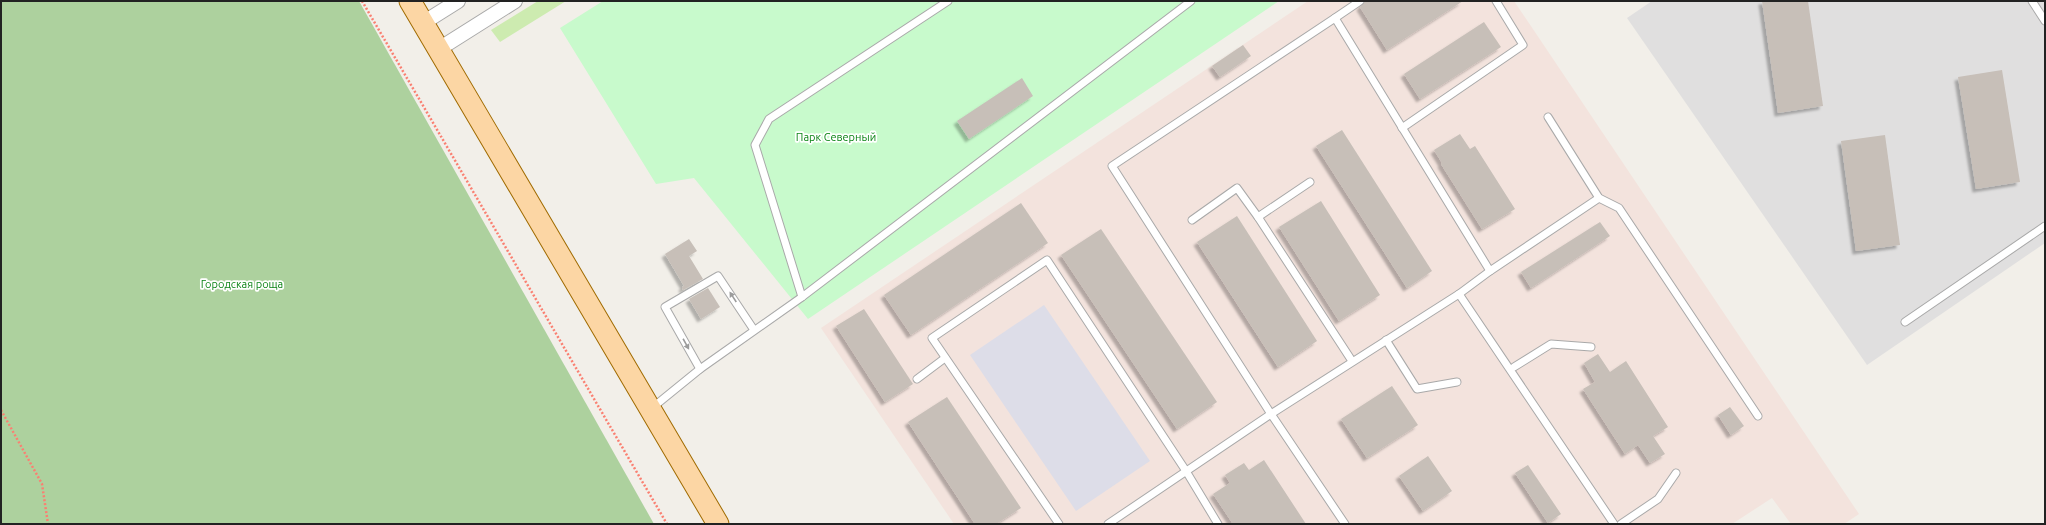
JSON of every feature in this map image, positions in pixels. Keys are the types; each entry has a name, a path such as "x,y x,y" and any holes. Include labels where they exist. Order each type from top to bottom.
{"main road":[{"path":"410,1 718,524"}],"street":[{"path":"423,23 458,1"},
{"path":"439,49 515,1"}],"lane":[{"path":"802,297 755,144 769,119 948,1"},
{"path":"650,410 700,369 802,297 1191,1"},
{"path":"1345,524 1271,414 1112,166 1360,1"},
{"path":"1402,128 1523,45 1496,1"},
{"path":"2032,1 2045,21"},
{"path":"1335,18 1490,271"},
{"path":"1548,117 1599,198 1619,208 1758,416"},
{"path":"1258,217 1310,182"},
{"path":"1192,220 1237,188 1258,217 1352,361"},
{"path":"1108,524 1271,414 1459,294 1490,271 1599,198"},
{"path":"1905,322 2045,226"},
{"path":"1059,524 932,338 1047,260 1186,471 1218,524"},
{"path":"700,369 665,307 718,276 754,330"},
{"path":"1459,294 1614,524"},
{"path":"1386,340 1417,389 1457,382"},
{"path":"1514,367 1551,344 1591,347"},
{"path":"917,379 945,358"},
{"path":"1621,524 1658,499 1676,473"}],"path":[{"path":"362,1 667,524"},
{"path":"1,410 42,484 48,524"}],"shaded area":[{"path":"1308,1 1514,1 1859,514 1844,524 1791,524 1772,498 1732,524 954,524 821,328"},
{"path":"1652,1 2045,1 2045,243 1867,365 1627,18"},
{"path":"1044,305 1150,461 1076,511 970,355"}],"green space":[{"name":"Городская роща","path":"1,1 359,1 654,524 1,524"},
{"path":"538,1 566,1 500,42 491,30"},
{"name":"Парк Северный","path":"603,1 1279,1 808,319 694,178 656,184 560,28"}],"building":[{"path":"1365,1 1463,1 1387,50 1360,7"},
{"path":"1762,1 1808,1 1823,106 1778,113"},
{"path":"1484,22 1501,47 1420,99 1404,74"},
{"path":"1243,45 1251,56 1220,77 1212,66"},
{"path":"2002,70 2020,182 1976,189 1958,77"},
{"path":"1022,78 1033,96 969,139 957,121"},
{"path":"1342,130 1432,271 1407,288 1316,146"},
{"path":"1460,134 1470,149 1475,146 1515,209 1482,229 1441,164 1442,163 1434,150"},
{"path":"1885,135 1900,245 1856,251 1841,141"},
{"path":"1321,201 1380,295 1339,321 1279,227"},
{"path":"1021,203 1048,243 911,335 884,295"},
{"path":"1237,216 1317,341 1278,367 1197,242"},
{"path":"1600,222 1610,236 1531,288 1521,272"},
{"path":"1101,229 1217,402 1177,429 1061,255"},
{"path":"689,239 697,251 689,256 703,279 683,290 682,287 684,286 665,254"},
{"path":"708,288 720,307 701,319 689,299"},
{"path":"864,309 913,384 885,402 836,326"},
{"path":"1598,354 1610,372 1626,361 1668,427 1653,436 1665,454 1650,463 1638,445 1625,454 1583,389 1595,382 1584,363"},
{"path":"1392,386 1418,425 1367,458 1341,419"},
{"path":"947,397 1021,508 996,524 975,524 908,422"},
{"path":"1730,407 1744,426 1731,435 1718,415"},
{"path":"1428,456 1452,491 1423,511 1399,476"},
{"path":"1264,460 1306,524 1233,524 1213,494 1230,483 1225,475 1244,463 1249,470"},
{"path":"1528,465 1561,514 1548,523 1515,473"}]}
